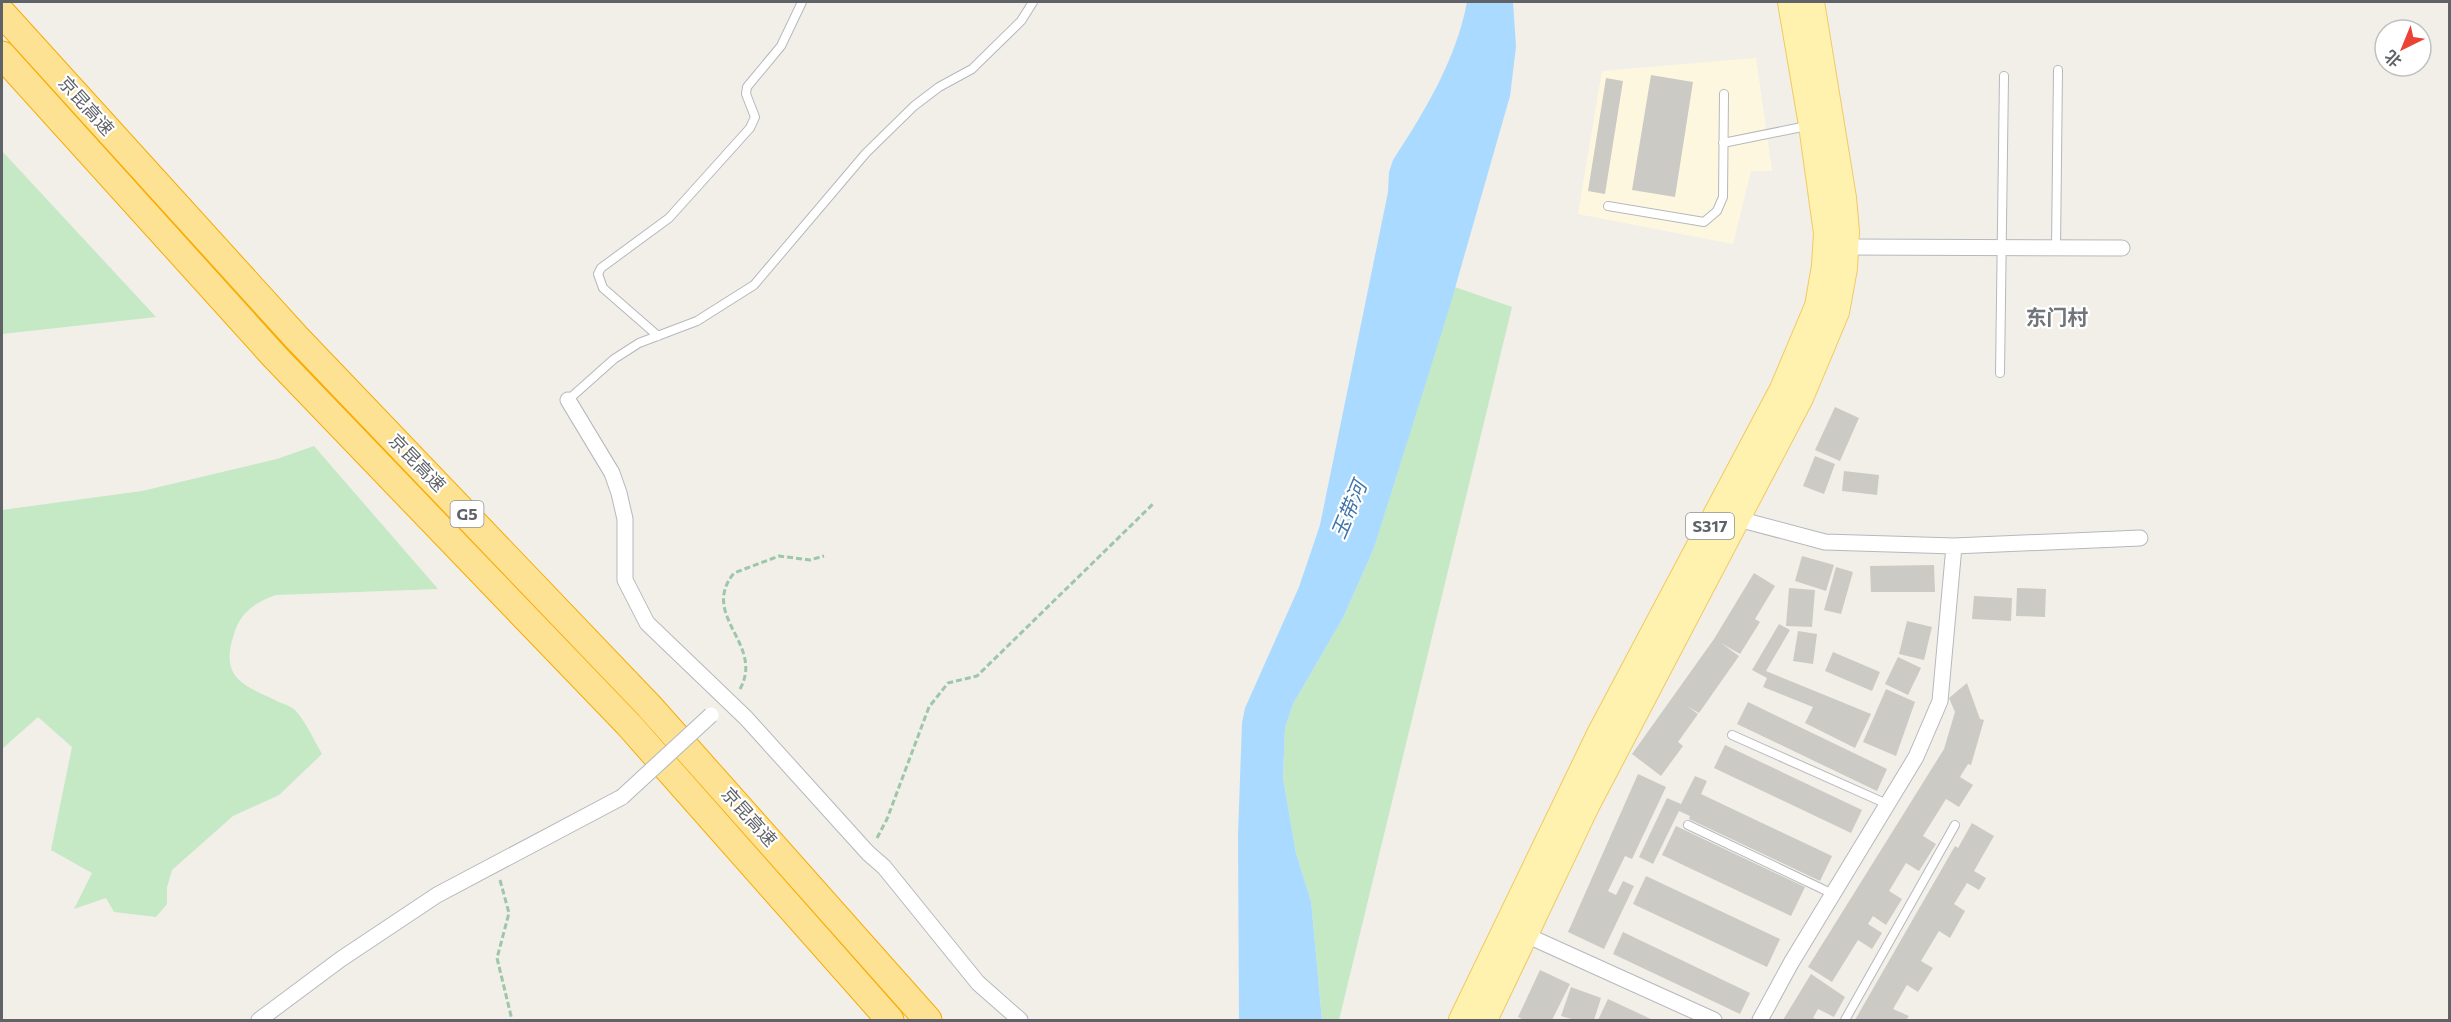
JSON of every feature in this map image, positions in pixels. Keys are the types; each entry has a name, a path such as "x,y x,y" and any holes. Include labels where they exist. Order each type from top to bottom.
{"highway":[{"name":"京昆高速","path":"2,13 296,337 649,706 928,1020"},
{"name":"京昆高速","path":"2,55 275,357 629,725 890,1020"}],"main road":[{"name":"S317","path":"1461,1020 1572,788 1761,431 1811,323 1821,290 1826,232 1790,2"},
{"name":"S317","path":"1485,1020 1603,774 1801,398 1831,331 1842,294 1846,247 1844,198 1812,2"}],"street":[{"path":"1846,247 2121,248"},
{"path":"568,400 612,473 619,493 625,519 625,580 636,606 666,644 728,701 868,853 884,867 978,983 1020,1020"},
{"path":"1738,519 1825,542 1954,546 2140,538"},
{"path":"1760,1020 1926,738 1940,701 1954,546"},
{"path":"259,1020 341,959 437,895 622,797 728,701"},
{"path":"1526,935 1714,1020"}],"lane":[{"path":"658,336 603,288 598,274 605,263 669,218 750,129 755,117 746,94 747,87 781,46 802,2"},
{"path":"568,400 614,359 639,343 697,321 754,285 866,153 914,106 939,87 972,69 1021,21 1033,2"},
{"path":"2056,248 2058,70"},
{"path":"2000,373 2004,76"},
{"path":"1608,206 1704,222 1717,211 1723,197 1724,94"},
{"path":"1723,143 1811,125"},
{"path":"1732,735 1887,804"},
{"path":"1688,825 1833,894"},
{"path":"1845,1020 1955,825"}],"path":[{"path":"868,853 887,819 929,707 938,694 948,683 977,676 1153,504"},
{"path":"728,701 738,692 747,671 739,642 723,608 723,593 729,579 734,573 779,556 810,560 824,556"},
{"path":"496,865 509,913 497,958 512,1020"}],"shaded area":[{"path":"1756,58 1772,171 1751,171 1733,244 1578,214 1602,71"}],"green space":[{"path":"2,151 156,317 2,334"},
{"path":"1455,287 1512,307 1339,1020 1322,1020 1311,901 1296,853 1283,778 1285,728 1293,704 1343,618 1374,548"},
{"path":"314,446 438,589 276,595 249,609 240,620 234,634 230,649 232,671 245,685 295,710 322,754 279,795 233,816 172,870 167,887 167,904 156,917 114,912 106,898 74,909 92,873 51,850 72,747 38,717 2,749 2,510 142,491 277,459"}],"water":[{"name":"玉带河","path":"1467,2 1513,2 1516,47 1510,96 1449,309 1374,548 1343,618 1293,704 1285,728 1283,778 1296,853 1311,901 1322,1020 1239,1020 1238,835 1242,723 1245,708 1299,587 1320,525 1388,192 1389,172 1393,160 1428,104 1447,65"}],"building":[{"path":"1651,75 1693,82 1675,197 1632,190"},
{"path":"1606,78 1623,81 1605,194 1588,191"},
{"path":"1835,407 1859,418 1840,461 1815,450"},
{"path":"1815,456 1835,464 1824,494 1803,486"},
{"path":"1844,471 1879,475 1877,495 1842,491"},
{"path":"1802,556 1834,565 1826,591 1795,581"},
{"path":"1934,565 1935,592 1871,592 1870,566"},
{"path":"1836,567 1853,572 1841,614 1824,610"},
{"path":"1754,573 1775,586 1755,619 1760,622 1740,654 1721,643 1739,656 1699,713 1687,706 1698,714 1678,742 1683,746 1661,776 1632,754 1714,639"},
{"path":"1789,588 1815,590 1812,627 1786,626"},
{"path":"2017,588 2046,589 2045,617 2016,616"},
{"path":"1974,596 2012,598 2011,621 1972,619"},
{"path":"1907,621 1932,627 1924,660 1899,654"},
{"path":"1779,624 1790,630 1766,671 1871,714 1855,748 1805,723 1813,707 1763,687 1767,678 1752,670"},
{"path":"1798,631 1817,634 1813,664 1793,661"},
{"path":"1833,652 1880,672 1872,691 1825,671"},
{"path":"1898,657 1921,668 1908,695 1885,684"},
{"path":"1967,683 1980,719 1984,720 1971,765 1968,764 1960,777 1973,785 1959,807 1946,799 1923,836 1936,844 1919,871 1906,863 1889,891 1902,899 1886,925 1873,916 1868,924 1882,933 1872,949 1858,940 1832,982 1808,967 1944,749 1955,712 1949,698"},
{"path":"1886,689 1915,702 1896,756 1863,742"},
{"path":"1748,702 1887,769 1877,791 1737,724"},
{"path":"1725,745 1862,810 1851,833 1714,768"},
{"path":"1638,774 1666,787 1632,859 1625,856 1608,891 1616,895 1623,881 1634,886 1604,949 1568,932"},
{"path":"1695,776 1707,781 1701,794 1832,856 1820,881 1689,819 1690,816 1679,811 1653,864 1639,857 1667,798 1681,804"},
{"path":"1972,823 1994,836 1974,871 1986,878 1979,890 1967,883 1954,904 1965,911 1950,938 1939,931 1921,961 1933,968 1918,992 1907,985 1893,1009 1909,1016 1906,1020 1855,1020 1955,846 1958,848"},
{"path":"1676,826 1805,887 1791,916 1662,855"},
{"path":"1646,876 1780,939 1767,967 1633,904"},
{"path":"1623,932 1750,993 1740,1014 1613,954"},
{"path":"1540,970 1570,984 1552,1020 1524,1020 1518,1017"},
{"path":"1811,974 1845,997 1834,1017 1818,1009 1813,1018 1820,1020 1783,1020"},
{"path":"1571,987 1601,998 1594,1020 1575,1020 1561,1016"},
{"path":"1608,999 1653,1020 1598,1020"}],"district":[{"name":"东门村","path":"2057,318"}]}
